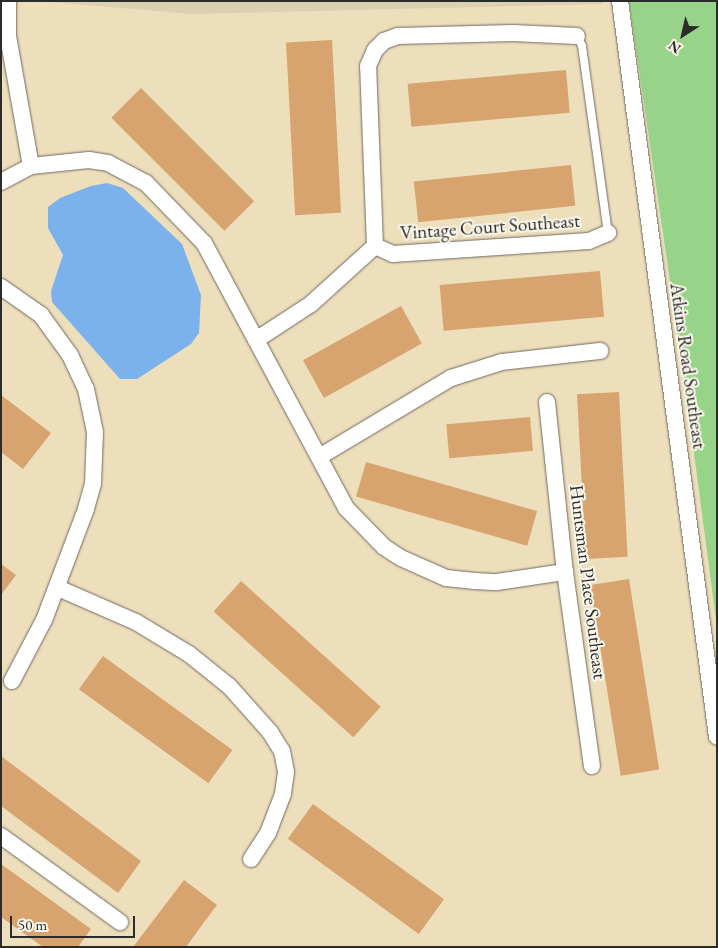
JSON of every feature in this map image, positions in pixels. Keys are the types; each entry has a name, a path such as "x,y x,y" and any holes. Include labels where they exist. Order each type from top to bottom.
{"street":[{"path":"8,1 8,36 31,166"},
{"name":"Atkins Road Southeast","path":"620,1 717,737"},
{"name":"Vintage Court Southeast","path":"375,246 368,66 375,50 384,41 398,36 513,33 577,36"},
{"path":"1,182 31,166 89,160 108,163 146,183 204,243 346,508 384,547 424,570 446,578 497,582 565,572"},
{"name":"Vintage Court Southeast","path":"375,246 393,254 589,241 608,234"},
{"name":"Vintage Court Southeast","path":"256,340 311,304 375,246"},
{"path":"1,287 41,315 59,339 86,389 92,409 95,432 93,484 58,588 12,681"},
{"path":"319,457 451,378 502,362 600,351"},
{"name":"Huntsman Place Southeast","path":"547,402 565,572 592,766"},
{"path":"58,588 136,622 210,670 270,732 282,751 286,772 277,815 251,860"},
{"path":"1,836 120,922"}],"lane":[{"path":"577,36 582,46 608,234"}],"shaded area":[{"path":"39,1 603,1 603,4 192,14"}],"green space":[{"path":"629,1 717,1 717,627 683,370"}],"water":[{"path":"107,183 123,188 182,244 201,295 199,333 191,344 137,379 120,379 52,302 51,291 63,255 48,228 48,207 60,198 91,186"}],"building":[{"path":"332,40 341,213 295,215 286,42"},
{"path":"566,70 570,113 411,127 408,84"},
{"path":"141,88 254,201 224,231 111,118"},
{"path":"571,165 575,206 418,222 414,182"},
{"path":"600,271 604,317 444,331 440,285"},
{"path":"401,306 422,344 324,398 303,360"},
{"path":"619,392 628,557 586,559 577,394"},
{"path":"1,395 51,433 23,469 1,452"},
{"path":"530,417 533,451 449,458 446,424"},
{"path":"366,462 537,511 527,546 356,497"},
{"path":"1,564 16,575 1,595"},
{"path":"629,579 659,770 621,776 590,585"},
{"path":"241,581 381,707 353,737 214,611"},
{"path":"103,656 232,750 208,783 79,689"},
{"path":"1,756 141,861 118,893 1,806"},
{"path":"313,804 444,899 419,934 288,839"},
{"path":"1,864 91,929 78,947 43,947 1,917"},
{"path":"184,880 217,905 186,947 133,947"}]}
